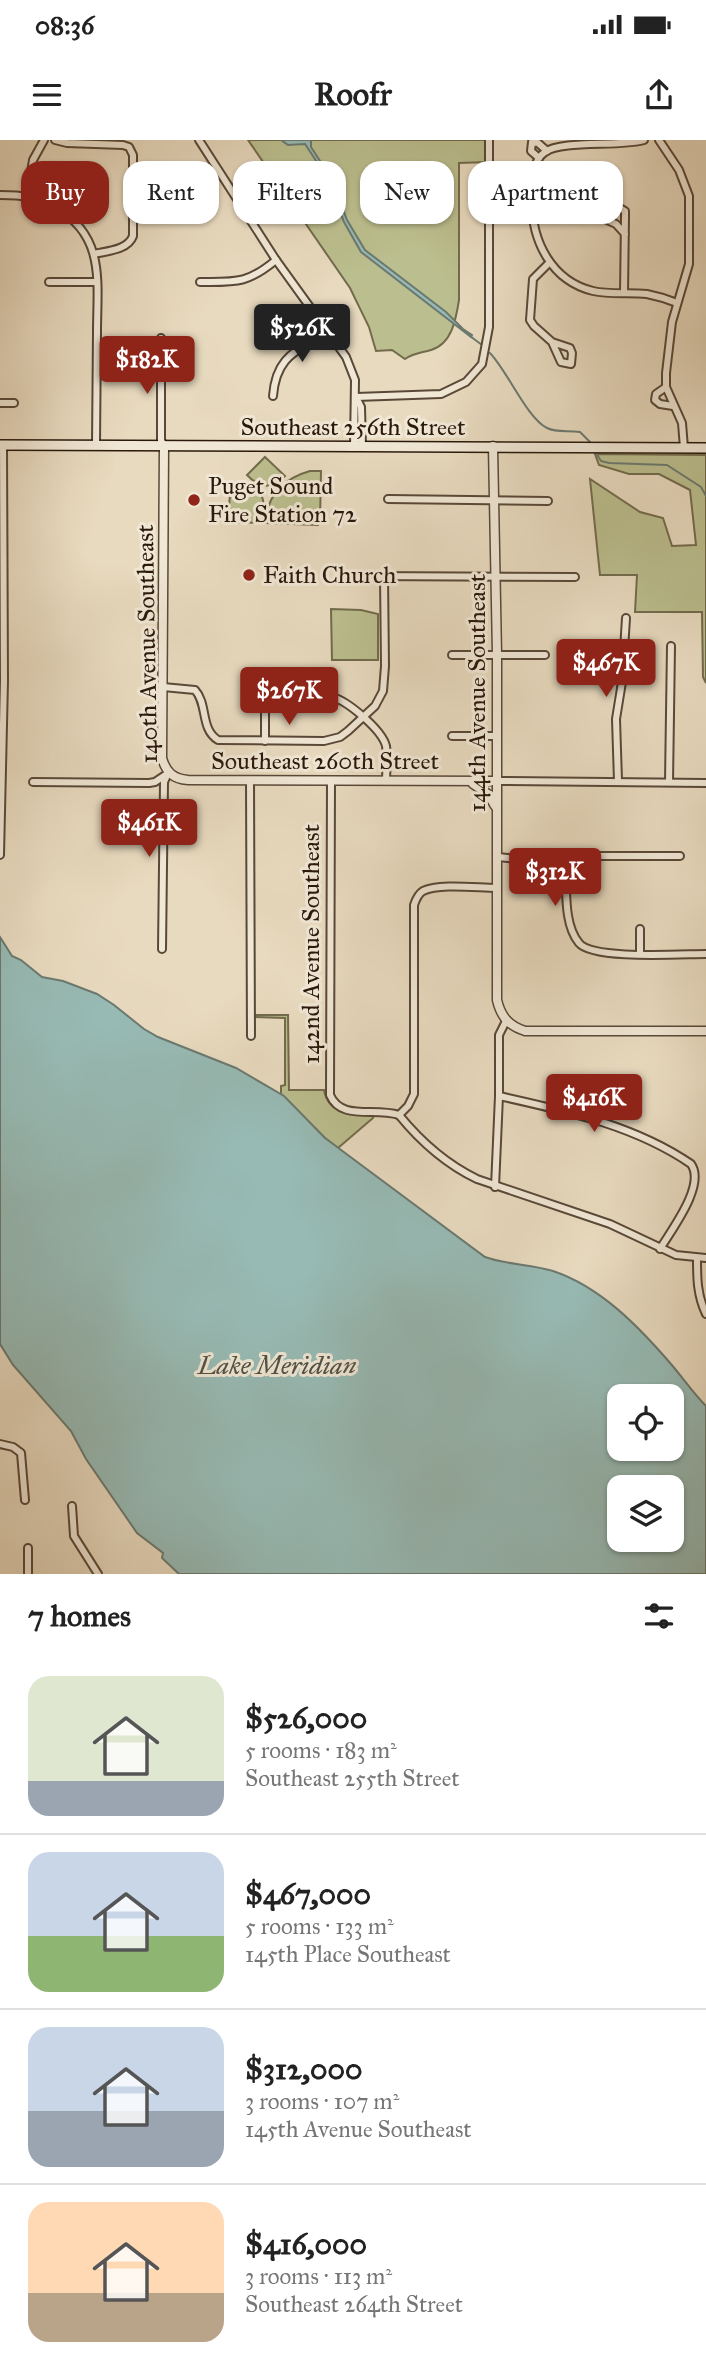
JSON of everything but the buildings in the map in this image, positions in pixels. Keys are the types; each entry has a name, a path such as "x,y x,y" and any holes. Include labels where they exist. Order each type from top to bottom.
{"main road":[{"name":"Southeast 256th Street","path":"1,445 706,448"}],"street":[{"path":"33,161 44,140"},
{"path":"55,140 129,147 134,161 131,242 126,246 94,254"},
{"path":"199,140 276,260 346,357 361,407 358,446"},
{"path":"356,397 441,394 475,374 482,364 489,327 489,140"},
{"path":"644,140 626,144 568,146 546,152 539,158 533,177 533,217 538,239 549,263 572,282 596,292 646,294 677,303"},
{"path":"659,140 679,170 689,196 689,264 668,339 666,387 682,423 684,448"},
{"path":"539,158 531,150 532,142 538,143 546,152"},
{"path":"0,195 21,195"},
{"path":"624,293 625,234 624,209 598,208 598,216 616,224 625,234"},
{"path":"78,224 90,239 97,282 96,444"},
{"path":"200,282 233,282 250,278 276,260"},
{"path":"549,263 533,279 530,311 534,326 552,342"},
{"path":"49,282 97,282"},
{"path":"273,396 276,375 284,360 327,331"},
{"name":"140th Avenue Southeast","path":"161,338 161,440 164,446 162,758 168,773 164,782 162,949"},
{"path":"666,387 660,390 656,400 660,404 673,405"},
{"path":"0,403 15,403"},
{"path":"0,855 1,445"},
{"name":"144th Avenue Southeast","path":"493,446 498,781 497,1000 499,1010 506,1021 499,1035 495,1187"},
{"path":"388,499 548,501"},
{"path":"363,576 575,577"},
{"path":"163,687 195,690 199,695 211,736 226,741 332,740 340,737 378,701 384,685 384,576"},
{"path":"618,781 617,719 626,618"},
{"path":"669,782 671,646"},
{"path":"452,655 545,655"},
{"path":"332,697 346,703 378,732 386,744 386,781"},
{"path":"265,698 265,741"},
{"path":"452,736 497,736"},
{"name":"Southeast 260th Street","path":"33,782 149,783 168,773 180,780 706,783"},
{"path":"250,780 251,1036"},
{"name":"142nd Avenue Southeast","path":"331,781 329,1089 336,1105 346,1111 377,1110 399,1115"},
{"path":"464,781 484,790 492,798 498,815"},
{"path":"498,857 565,864 590,856 680,856"},
{"path":"565,864 570,922 579,943 591,952 706,954"},
{"path":"496,888 437,888 420,892 414,905 414,1094 399,1115 431,1150 461,1171 495,1187 598,1220 676,1255 706,1258"},
{"path":"640,929 640,954"},
{"path":"506,1021 525,1031 540,1032 706,1031"},
{"path":"499,1096 561,1110 634,1133 691,1164 697,1176 693,1194 660,1249"},
{"path":"697,1258 697,1286 706,1314"},
{"path":"0,1444 21,1452 25,1500"},
{"path":"72,1506 74,1536 99,1574"},
{"path":"28,1548 28,1574"}],"green space":[{"path":"248,140 489,140 489,161 459,163 459,300 452,330 444,342 438,347 405,359 392,350 376,351 369,327 350,288 306,224 346,224 346,161 262,161"},
{"path":"595,454 706,455 706,683 703,677 702,612 635,612 637,575 600,575 590,479 640,512 663,518 672,546 696,545 690,490 659,474 629,474 599,465"},
{"path":"265,457 285,476 266,486 247,475"},
{"path":"310,471 321,471 318,525 266,523 269,504 278,489 292,478"},
{"path":"231,482 250,486 260,492 265,523 230,522"},
{"path":"331,609 361,610 378,614 378,660 332,660"},
{"path":"253,1015 288,1015 289,1090 324,1090 336,1109 350,1113 374,1114 373,1118 338,1148 325,1138 281,1094 281,1086 285,1085 285,1018"}],"water":[{"path":"281,140 311,140 311,147 320,161 316,161 305,144 288,145"},
{"path":"346,217 365,250 446,312 472,335 471,337 361,252 345,224"},
{"name":"Lake Meridian","path":"0,937 12,956 42,977 63,981 97,994 158,1037 236,1068 284,1096 325,1138 485,1257 553,1271 571,1278 618,1310 659,1350 706,1406 706,1574 179,1574 162,1558 163,1553 137,1533 86,1459 71,1431 13,1365 0,1344"}],"waterway":[{"path":"470,336 482,345"},
{"path":"490,353 540,423 555,430 580,432 590,442"},
{"path":"596,453 601,461 609,463 667,465 701,487 706,496"}],"place":[{"name":"Puget Sound Fire Station 72","path":"194,500"},
{"name":"Faith Church","path":"249,575"}]}
